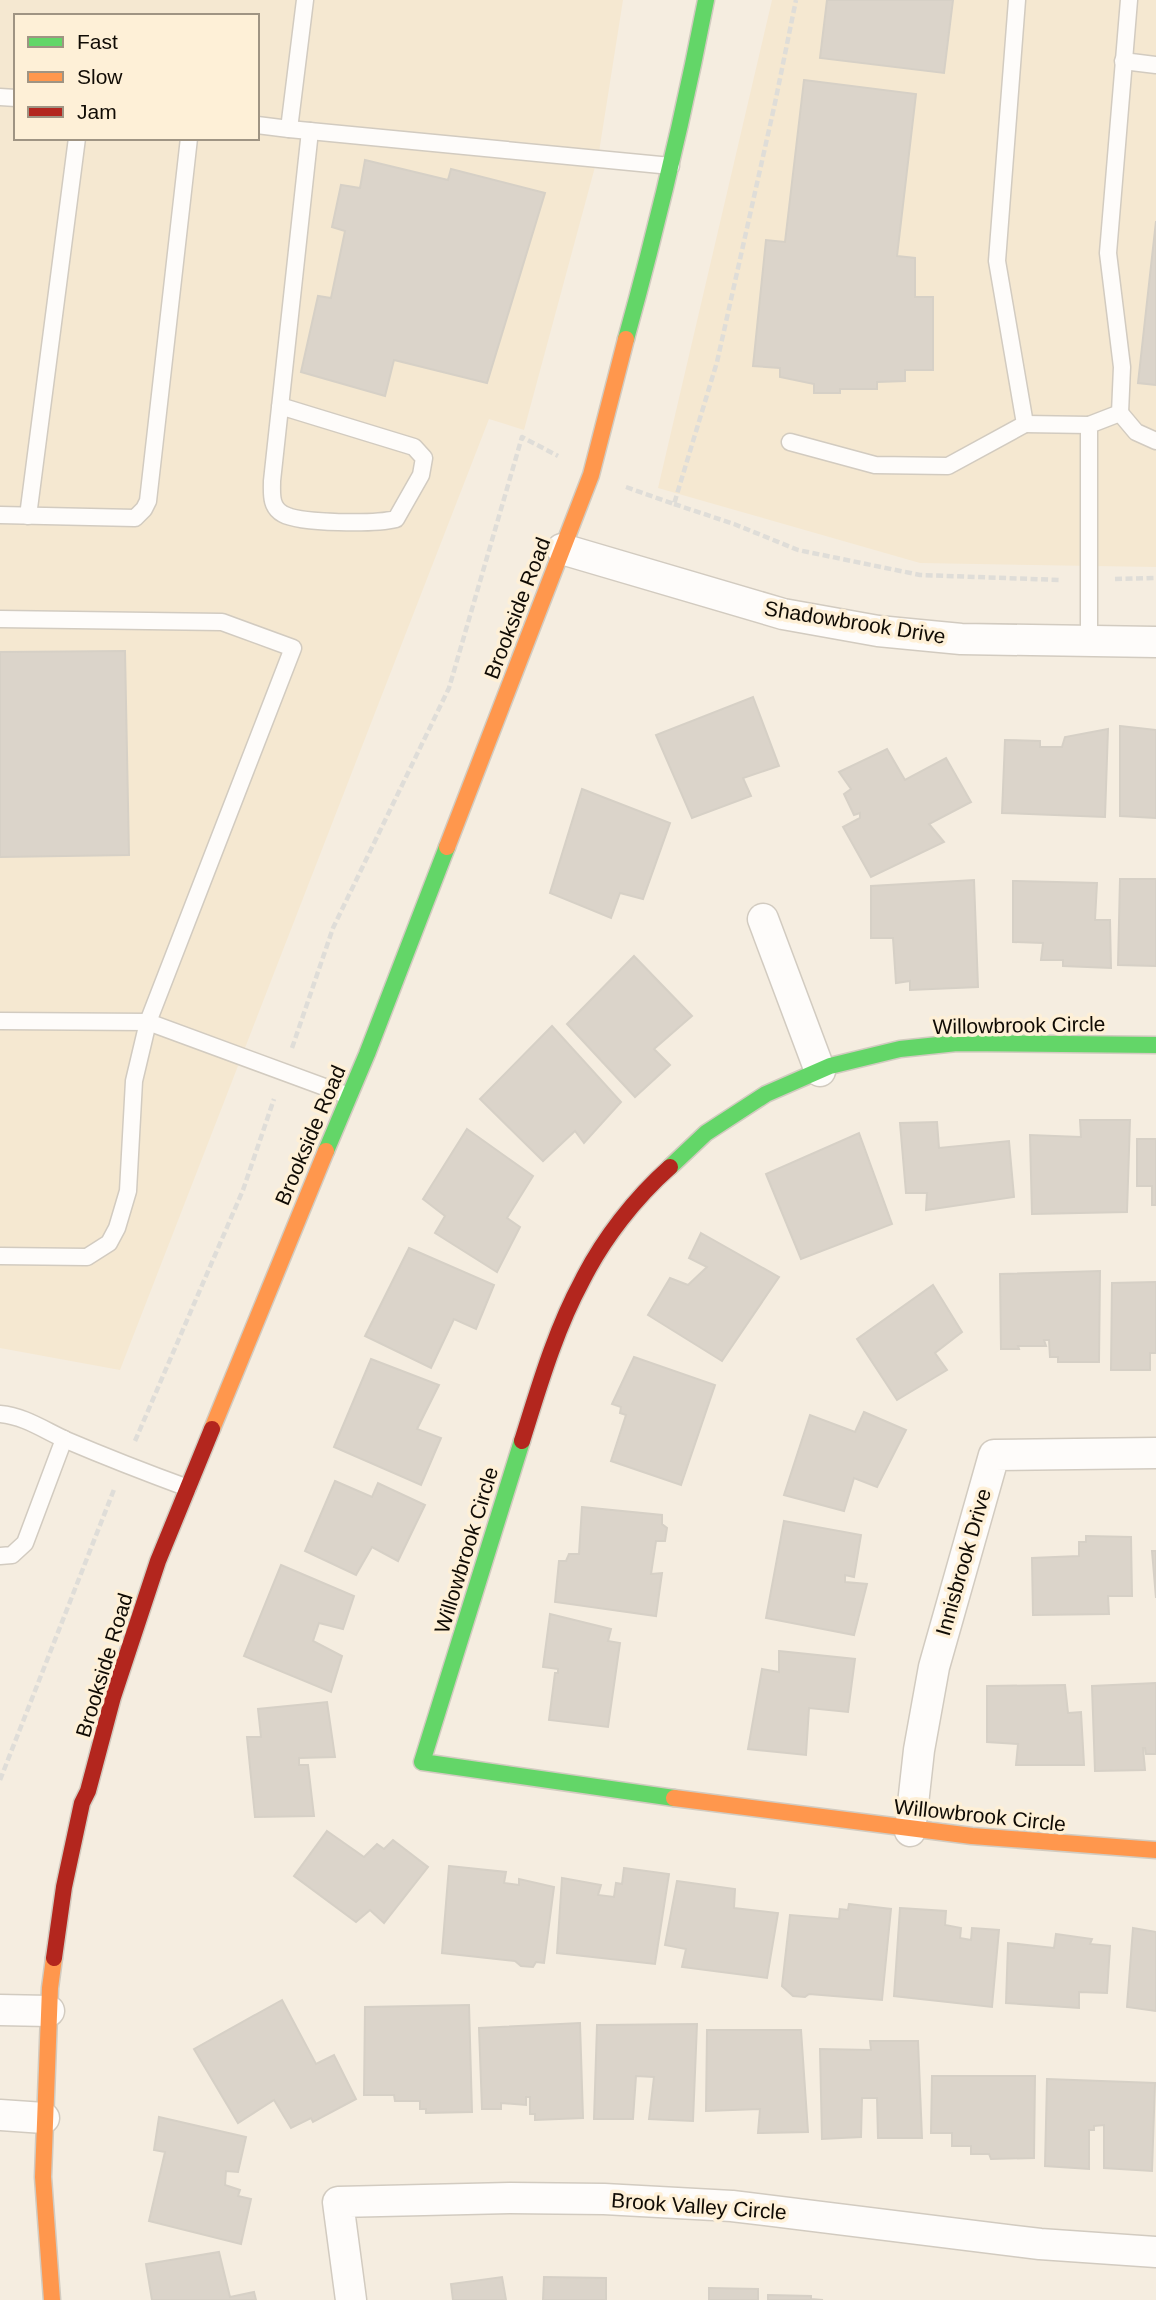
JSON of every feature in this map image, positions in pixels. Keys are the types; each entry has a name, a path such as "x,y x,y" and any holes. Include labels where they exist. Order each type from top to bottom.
{"street":[{"name":"Brookside Road","path":"52,2300 43,2177 50,1989 64,1887 82,1803 88,1791 113,1697 146,1598 188,1488 367,1054 591,475 649,257 691,78 706,0"},
{"name":"Shadowbrook Drive","path":"562,549 783,614 878,631 961,639 1156,642"},
{"path":"763,919 820,1071"},
{"name":"Willowbrook Circle","path":"1156,1045 957,1043 900,1049 830,1066 766,1094 706,1133 650,1185 610,1236 582,1280 549,1356 422,1762 910,1830 1073,1846 1156,1850"},
{"name":"Innisbrook Drive","path":"910,1830 919,1750 934,1667 994,1455 1156,1452"},
{"path":"0,2010 49,2011"},
{"path":"0,2116 44,2118"},
{"name":"Brook Valley Circle","path":"351,2300 338,2202 591,2199 732,2206 1040,2244 1156,2252"}],"lane":[{"path":"289,129 305,0"},
{"path":"1017,0 997,261 1025,424"},
{"path":"1129,0 1108,253 1122,367 1120,413 1136,432 1156,441"},
{"path":"1123,61 1156,65"},
{"path":"259,125 671,166"},
{"path":"280,405 414,447 424,458 421,475 396,519 383,522 298,519 282,514 272,502 272,481 280,405 310,131"},
{"path":"27,516 77,140"},
{"path":"0,515 135,519 144,509 148,501 189,140"},
{"path":"790,442 875,465 948,466 1025,424 1089,425 1120,413"},
{"path":"1089,425 1089,641"},
{"path":"0,619 222,622 293,648 148,1022 135,1081 128,1191 117,1228 109,1243 88,1257 0,1256"},
{"path":"0,1021 148,1022 349,1096"},
{"path":"0,1415 22,1419 64,1439 188,1488"},
{"path":"0,1556 12,1555 26,1543 64,1439"}],"path":[{"path":"674,504 734,524 798,550 920,575 1044,580 1156,578"}],"shaded area":[{"path":"0,0 623,0 599,152 524,430 489,419 120,1370 0,1348"},
{"path":"772,0 1156,0 1156,567 920,563 658,488"}],"building":[{"path":"827,0 953,0 944,73 820,58"},
{"path":"804,80 916,94 897,256 915,258 915,297 933,297 933,370 905,370 905,381 877,382 877,389 840,389 840,393 814,393 814,384 780,377 780,368 753,366 766,240 785,242"},
{"path":"365,160 448,180 451,169 545,193 487,383 394,360 385,396 301,372 318,296 331,298 345,231 332,227 341,185 360,188"},
{"path":"1156,221 1156,385 1138,383"},
{"path":"125,651 129,855 0,857 0,652"},
{"path":"753,697 779,766 743,778 751,796 692,818 656,735"},
{"path":"1120,726 1156,730 1156,818 1120,816"},
{"path":"1108,729 1105,817 1002,813 1005,740 1040,741 1040,747 1062,747 1065,737"},
{"path":"887,749 905,780 946,758 971,802 929,824 944,842 871,877 843,827 860,818 860,813 854,815 844,794 851,789 839,772"},
{"path":"582,789 670,823 643,899 620,893 611,918 550,893"},
{"path":"1120,879 1156,879 1156,966 1118,965"},
{"path":"974,880 978,987 910,990 910,981 896,983 893,938 871,938 871,886"},
{"path":"1013,881 1097,883 1095,920 1110,920 1111,968 1063,966 1063,960 1041,960 1043,943 1013,942"},
{"path":"634,956 692,1016 654,1049 670,1065 635,1097 567,1024"},
{"path":"552,1026 621,1102 584,1143 575,1131 543,1161 480,1099"},
{"path":"1080,1120 1130,1120 1127,1212 1032,1214 1030,1135 1081,1137"},
{"path":"937,1122 939,1148 1009,1141 1014,1197 926,1210 927,1193 906,1193 900,1123"},
{"path":"467,1129 533,1176 507,1218 520,1227 497,1272 435,1233 445,1216 423,1199"},
{"path":"859,1133 892,1224 801,1259 766,1174"},
{"path":"1137,1139 1156,1139 1156,1205 1152,1205 1152,1186 1137,1186"},
{"path":"701,1233 779,1277 722,1361 648,1315 670,1278 688,1285 707,1267 689,1258"},
{"path":"409,1248 494,1285 476,1329 454,1319 431,1368 365,1336"},
{"path":"1100,1271 1099,1362 1058,1362 1058,1357 1050,1357 1049,1340 1044,1340 1046,1346 1001,1349 1000,1274"},
{"path":"1156,1282 1156,1353 1150,1353 1150,1370 1111,1370 1112,1283"},
{"path":"933,1285 962,1332 935,1353 947,1370 897,1400 857,1339"},
{"path":"634,1357 715,1385 681,1485 611,1461 626,1415 620,1413 621,1407 612,1404"},
{"path":"371,1359 439,1385 417,1429 441,1438 421,1485 334,1447"},
{"path":"864,1412 906,1430 877,1487 854,1478 844,1511 784,1495 810,1415 855,1432"},
{"path":"335,1481 372,1497 378,1483 425,1505 398,1561 372,1547 356,1575 305,1551"},
{"path":"582,1507 662,1515 662,1524 667,1528 665,1541 656,1541 651,1574 662,1573 656,1616 555,1602 559,1561 566,1561 569,1554 579,1554"},
{"path":"784,1521 861,1535 854,1577 845,1575 845,1582 867,1584 854,1635 766,1618"},
{"path":"1086,1536 1131,1537 1132,1596 1108,1596 1109,1614 1033,1615 1032,1558 1079,1556 1079,1542 1086,1542"},
{"path":"1152,1551 1156,1551 1156,1598"},
{"path":"281,1565 354,1596 343,1629 319,1623 313,1641 342,1656 331,1692 244,1656"},
{"path":"550,1614 611,1629 608,1641 620,1643 608,1727 549,1720 555,1673 558,1673 558,1669 543,1667"},
{"path":"779,1651 855,1659 848,1712 809,1708 806,1755 748,1749 762,1669 779,1672"},
{"path":"1156,1683 1156,1754 1146,1754 1143,1748 1145,1770 1095,1771 1092,1686"},
{"path":"1065,1685 1068,1713 1081,1712 1084,1765 1016,1765 1018,1744 987,1742 987,1686"},
{"path":"327,1702 335,1757 299,1758 299,1765 308,1765 314,1816 255,1817 247,1737 261,1737 258,1709"},
{"path":"327,1831 364,1857 377,1844 384,1849 393,1840 428,1867 384,1923 370,1910 356,1922 294,1876"},
{"path":"449,1866 506,1872 504,1883 519,1885 519,1879 554,1887 544,1963 536,1962 533,1967 521,1966 515,1961 442,1953"},
{"path":"624,1868 669,1874 655,1964 557,1953 562,1878 601,1885 598,1895 614,1897 616,1883 622,1884"},
{"path":"677,1881 735,1889 734,1908 778,1913 767,1978 682,1967 686,1949 665,1945"},
{"path":"849,1904 891,1909 882,2000 809,1994 805,1997 793,1996 782,1986 790,1915 839,1919 840,1909 848,1910"},
{"path":"900,1908 946,1911 945,1925 961,1928 960,1938 971,1940 972,1928 999,1930 992,2007 894,1996"},
{"path":"1133,1928 1156,1932 1156,2011 1127,2007"},
{"path":"1056,1934 1092,1939 1090,1944 1110,1946 1107,1993 1079,1992 1079,2008 1006,2003 1008,1943 1054,1948"},
{"path":"282,2000 316,2064 334,2055 356,2099 313,2122 311,2118 291,2128 274,2100 238,2123 194,2049"},
{"path":"469,2005 472,2112 426,2113 426,2109 420,2109 420,2101 395,2101 394,2095 364,2095 365,2007"},
{"path":"580,2023 583,2118 535,2120 535,2114 530,2114 530,2097 526,2097 526,2105 501,2103 501,2109 482,2109 479,2028"},
{"path":"697,2024 693,2121 649,2119 654,2077 636,2076 633,2119 594,2119 597,2025"},
{"path":"707,2030 801,2030 808,2132 758,2133 760,2109 706,2111"},
{"path":"870,2041 918,2041 922,2138 878,2138 877,2098 862,2098 861,2137 822,2139 820,2049 871,2050"},
{"path":"932,2076 1035,2076 1034,2158 991,2159 989,2154 971,2154 971,2146 952,2146 952,2133 931,2133"},
{"path":"1047,2079 1155,2083 1152,2171 1104,2168 1104,2125 1094,2126 1094,2130 1089,2130 1089,2169 1045,2166"},
{"path":"159,2117 246,2137 238,2172 226,2171 225,2185 240,2190 238,2196 251,2199 241,2244 149,2221 165,2152 154,2150"},
{"path":"219,2252 230,2297 254,2292 256,2300 152,2300 146,2264"},
{"path":"502,2277 506,2300 453,2300 451,2284"},
{"path":"544,2277 606,2278 606,2300 543,2300"},
{"path":"709,2288 758,2289 758,2300 709,2300"},
{"path":"768,2295 811,2296 811,2299 823,2300 768,2300"}],"traffic: fast":[{"path":"626,339 669,170 706,0"},
{"path":"326,1151 367,1054 447,847"},
{"path":"670,1167 706,1133 766,1094 830,1066 900,1049 957,1043 1156,1045"},
{"path":"522,1441 422,1762 674,1798"}],"traffic: slow":[{"path":"447,847 591,475 626,339"},
{"path":"212,1429 326,1151"},
{"path":"674,1798 972,1836 1156,1850"},
{"path":"52,2300 43,2177 50,1988 54,1958"}],"traffic: jam":[{"path":"522,1441 556,1339 590,1265 621,1220 644,1192 670,1167"},
{"path":"54,1958 64,1887 82,1803 88,1791 113,1697 158,1561 212,1429"}]}
